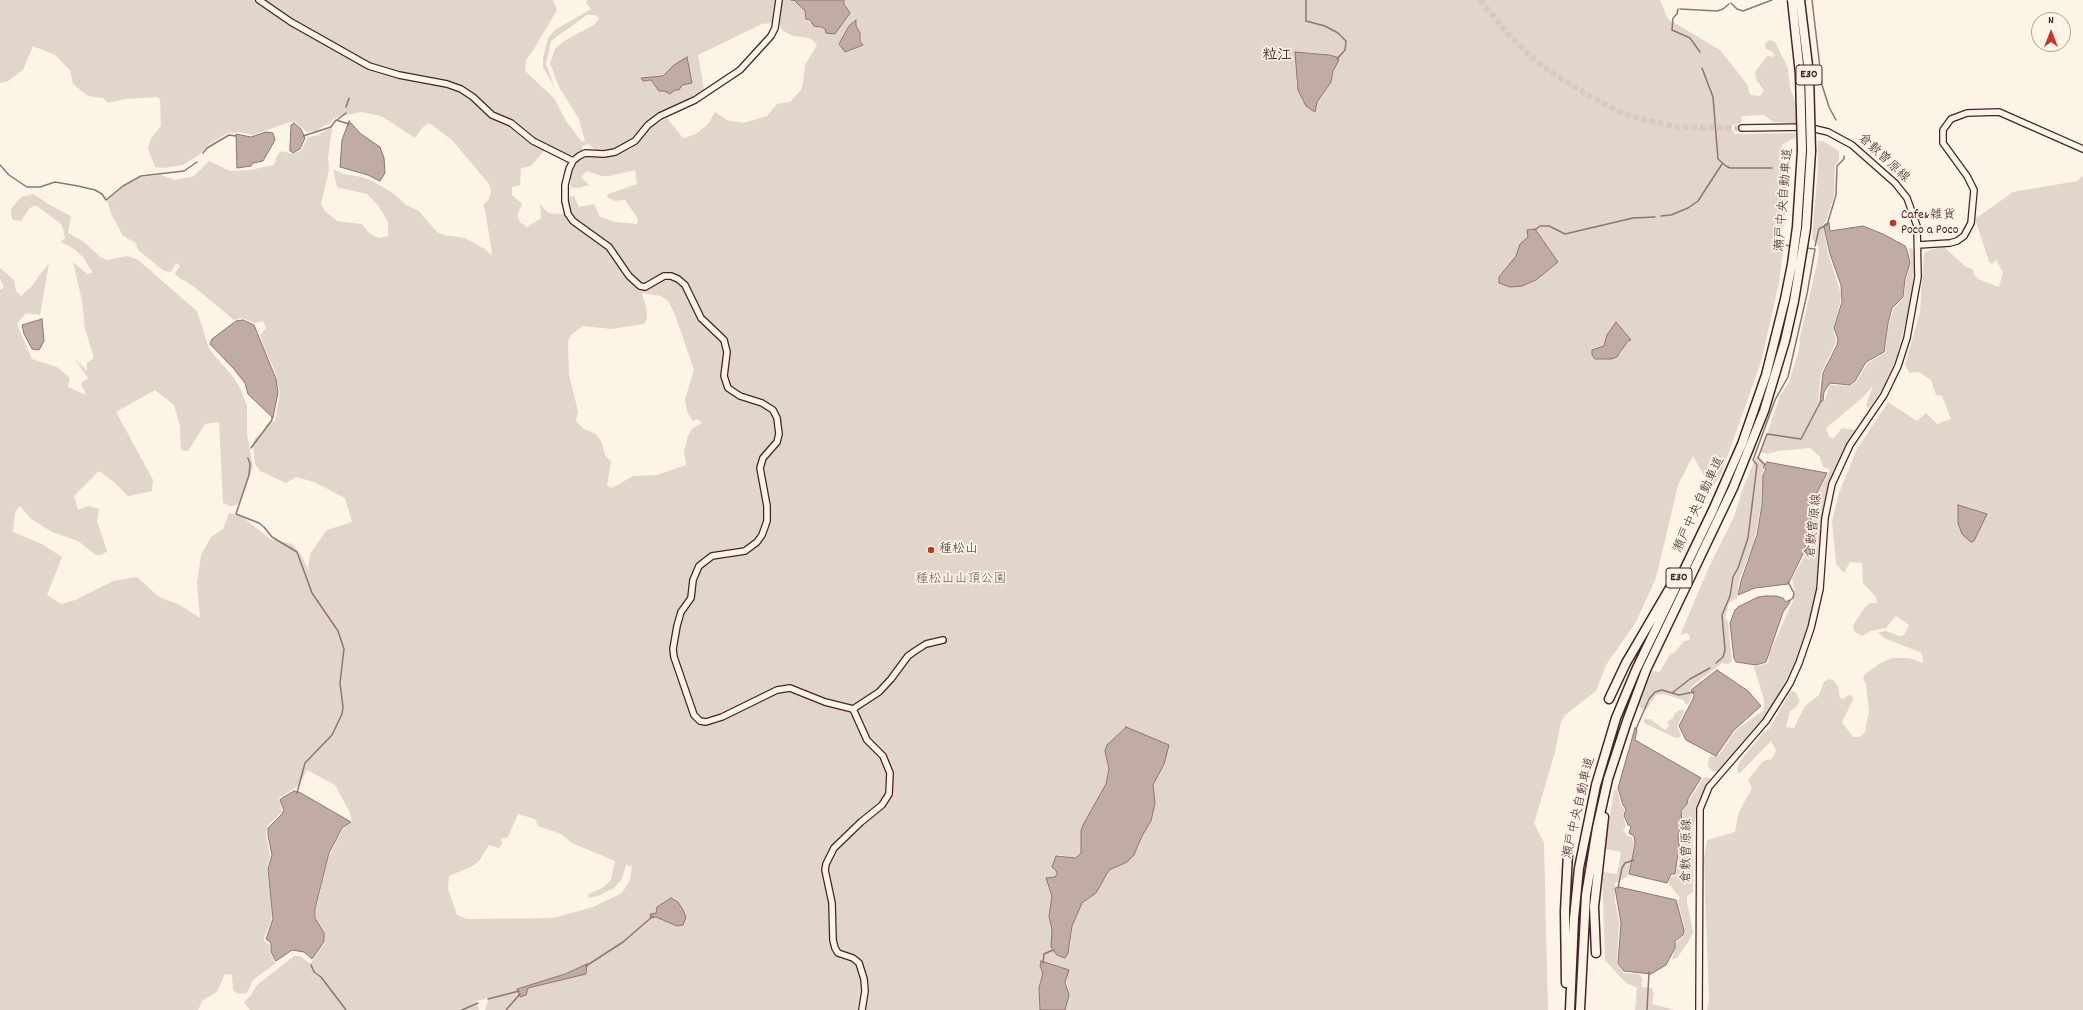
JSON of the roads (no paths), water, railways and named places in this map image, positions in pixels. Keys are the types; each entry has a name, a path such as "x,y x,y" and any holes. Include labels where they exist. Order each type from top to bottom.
{"highway":[{"name":"瀬戸中央自動車道","path":"1569,1010 1576,892 1583,845 1596,785 1623,701 1681,575 1713,510 1739,451 1766,375 1784,306 1792,264 1806,150 1792,0"},
{"name":"瀬戸中央自動車道","path":"1580,1010 1586,896 1597,828 1608,779 1627,720 1646,670 1733,488 1766,404 1785,341 1797,286 1806,228 1806,150 1809,74 1800,0"},
{"path":"1609,699 1626,663 1665,595 1681,575"},
{"path":"1596,952 1595,899 1608,779"},
{"path":"1568,853 1565,968 1569,1010"}],"street":[{"path":"259,0 291,22 369,66 399,75 447,84 461,89 473,97 492,115 511,123 534,141 573,161"},
{"path":"778,0 774,28 770,36 740,70 695,100 660,116 648,125 635,141 615,152 604,154 585,153 573,161 565,185 565,202 568,214 573,221 609,247 629,276 640,286 645,287 664,276 678,279 685,285 701,318 724,340 727,352 724,376 728,388 740,396 762,403 772,410 777,418 779,434 777,442 763,458 760,468 766,493 767,506 766,521 762,535 757,542 746,551 712,556 699,566 693,580 691,598 681,612 677,626 673,649 674,657 694,715 700,721 708,721 784,688 790,688 825,702 853,709 879,692 908,656 926,644 942,640"},
{"path":"1918,245 1958,241 1964,236 1971,223 1974,190 1967,176 1943,143 1943,130 1951,119 1967,113 1999,112 2083,149"},
{"name":"倉敷曽原線","path":"1699,1010 1698,818 1700,809 1709,787 1760,730 1778,703 1803,653 1811,628 1820,589 1825,518 1832,484 1850,445 1884,395 1898,366 1907,338 1916,292 1918,245 1915,218 1907,198 1895,183 1845,140 1828,132 1807,127 1742,128"},
{"path":"853,709 867,740 883,756 891,780 889,794 886,800 834,848 826,864 825,870 833,918 833,940 838,953 853,958 859,963 865,991 862,1010"}],"waterway":[{"path":"1306,0 1306,21 1325,26 1338,33 1346,41 1345,50 1337,59"},
{"path":"1731,3 1737,9 1743,11 1772,0"},
{"path":"1812,0 1822,85 1829,107 1836,120"},
{"path":"1680,9 1717,11 1723,9 1729,4"},
{"path":"1678,9 1677,14 1673,18 1672,30 1690,38 1700,52"},
{"path":"1702,68 1713,97 1718,159 1730,168 1772,168"},
{"path":"346,107 349,98"},
{"path":"337,120 346,113"},
{"path":"303,136 331,127 336,120 349,124"},
{"path":"203,153 207,148 229,135 236,136"},
{"path":"1827,225 1836,195 1837,166 1844,159 1844,156"},
{"path":"0,165 9,175 27,187 40,187 55,182 95,190 102,194 106,200 123,186 141,176 184,171 197,162"},
{"path":"1661,216 1671,215 1688,208 1698,201 1722,164"},
{"path":"1535,230 1540,226 1549,226 1565,234 1633,218 1655,217"},
{"path":"1815,246 1819,229 1826,225"},
{"path":"1784,245 1791,246"},
{"path":"1805,248 1815,249"},
{"path":"1753,460 1775,400 1788,377 1807,294 1815,249"},
{"path":"1765,465 1758,458 1767,434 1801,439 1821,401"},
{"path":"251,448 272,420 272,417"},
{"path":"248,458 250,464 249,475 236,514 259,523 272,537 297,552 312,593 338,631 344,649 340,683 343,707 342,714 332,735 305,763 297,793"},
{"path":"1716,663 1723,657 1725,650 1722,615 1730,596 1733,577 1738,568 1748,538 1757,465 1754,461"},
{"path":"1788,582 1794,593 1793,598 1789,601"},
{"path":"1672,693 1690,679 1710,668"},
{"path":"1636,729 1649,699 1655,692 1662,690 1679,695 1694,692"},
{"path":"1618,888 1622,868 1625,863 1634,860"},
{"path":"586,966 623,942 653,916"},
{"path":"1043,963 1044,954 1053,950"},
{"path":"311,965 314,972 321,977 346,1010"},
{"path":"1647,1010 1649,972"},
{"path":"488,999 519,991"},
{"path":"506,1010 520,994"},
{"path":"462,1010 478,1003"}],"tunnel":[{"path":"1480,0 1508,34 1531,57 1558,77 1602,103 1627,115 1677,127 1742,128"}],"place":[{"name":"Cafe&雑貨 Poco a Poco","path":"1893,223"},
{"name":"種松山","path":"931,550"}],"district":[{"name":"粒江","path":"1277,57"}],"park label":[{"name":"種松山山頂公園","path":"961,580"}]}
